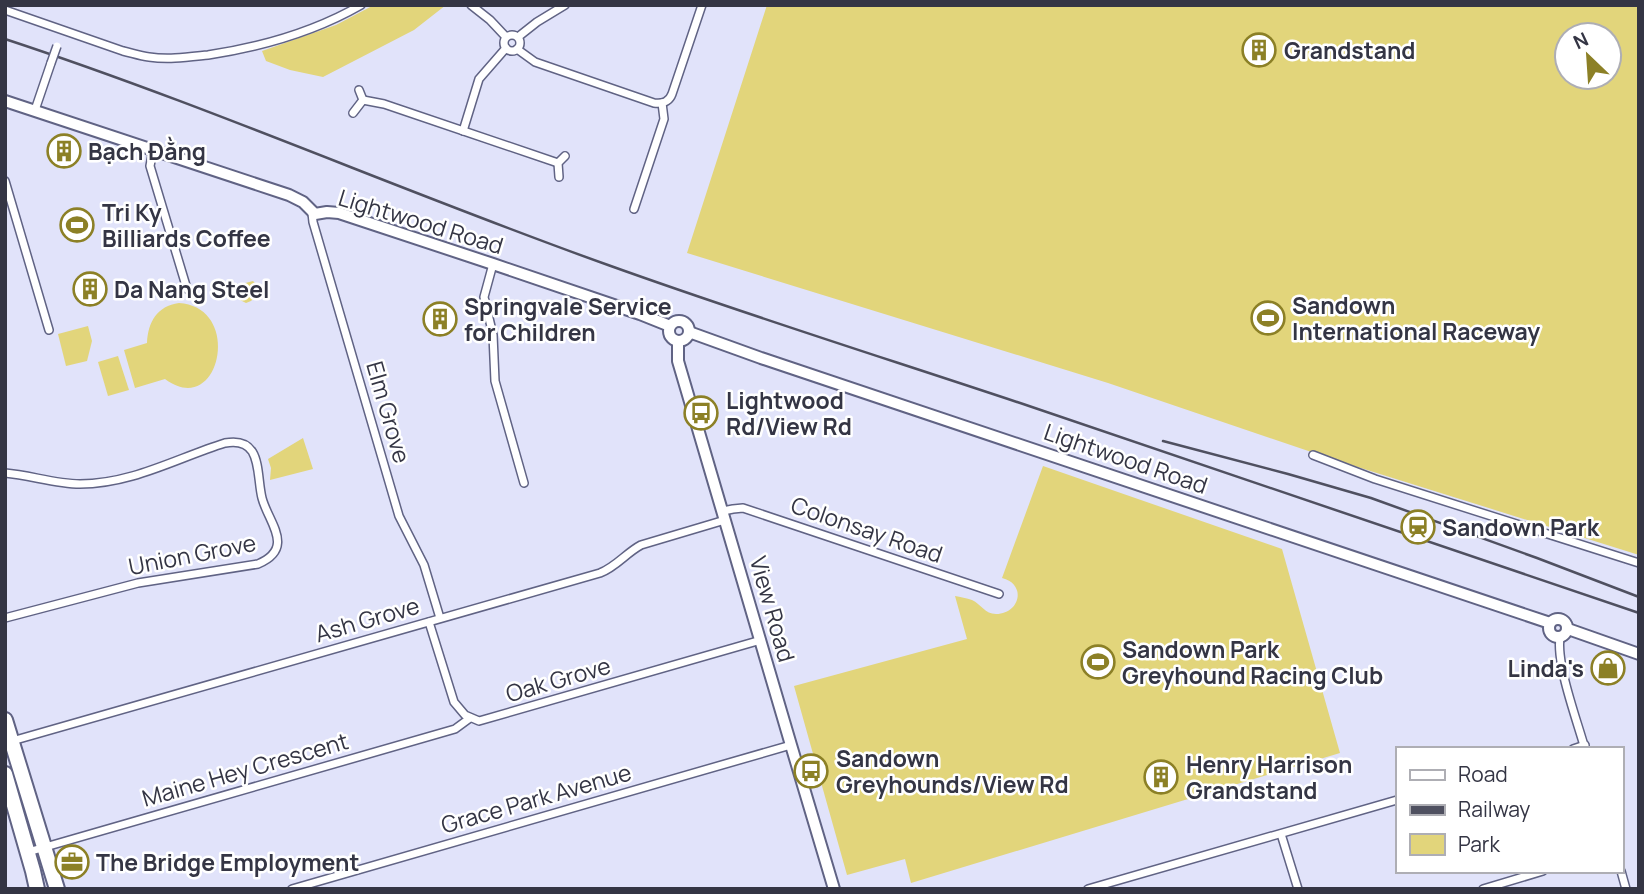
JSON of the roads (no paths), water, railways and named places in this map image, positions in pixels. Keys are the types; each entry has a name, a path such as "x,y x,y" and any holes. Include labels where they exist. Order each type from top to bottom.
{"highway":[{"path":"5,720 57,889"},
{"path":"7,784 37,889"}],"main road":[{"name":"Lightwood Road","path":"5,101 289,195 303,202 312,213 339,213 670,326"},
{"path":"675,321 681,321 687,325 689,332 685,338 678,341 670,335 670,326 675,321"},
{"name":"Lightwood Road","path":"689,332 774,363 1550,623 1552,635 1564,633"},
{"name":"View Road","path":"678,341 678,361 834,889"},
{"path":"1564,633 1639,654"}],"street":[{"path":"5,10 138,55 166,58 196,56 259,45 295,35 349,8 361,5"},
{"path":"471,5 506,37"},
{"path":"519,37 565,5"},
{"path":"506,48 517,49 535,62 654,103 662,103 670,99 702,5"},
{"path":"35,110 62,30"},
{"path":"506,37 514,34 519,37"},
{"path":"506,37 506,48"},
{"path":"517,49 520,45 519,37"},
{"path":"463,131 479,79 506,48"},
{"path":"359,90 363,100"},
{"path":"363,100 384,104 558,163"},
{"path":"352,113 363,100"},
{"path":"634,209 664,119 662,103"},
{"path":"153,150 150,166 187,289"},
{"path":"559,177 558,163 565,156"},
{"path":"5,181 49,330"},
{"name":"Elm Grove","path":"312,213 399,516 424,565 440,618"},
{"path":"493,264 484,297 493,335 495,381 524,483"},
{"name":"Union Grove","path":"5,473 71,484 104,482 137,475 225,443 240,442 250,449 258,461 262,498 278,535 273,554 258,564 143,582 5,618"},
{"path":"1313,455 1362,474 1639,563"},
{"name":"Colonsay Road","path":"724,515 735,508 743,508 999,594"},
{"name":"Ash Grove","path":"12,741 600,573 641,545 724,515"},
{"path":"429,622 451,697 458,709 470,718"},
{"path":"1564,633 1559,646 1564,676 1585,747"},
{"name":"Oak Grove","path":"470,718 484,720 761,640"},
{"name":"Maine Hey Crescent","path":"28,852 455,729 470,718"},
{"name":"Grace Park Avenue","path":"292,889 790,745"},
{"path":"7,784 25,783"},
{"path":"1088,889 1396,800"},
{"path":"1281,834 1298,889"},
{"path":"1483,889 1536,873"}],"railway":[{"path":"5,39 157,92 532,237 660,283 1639,613"},
{"path":"1163,441 1371,498 1639,597"}],"place":[{"name":"Grandstand","path":"1259,50"},
{"name":"Bạch Đằng","path":"64,151"},
{"name":"Tri Ky Billiards Coffee","path":"77,225"},
{"name":"Da Nang Steel","path":"90,289"},
{"name":"Sandown International Raceway","path":"1268,318"},
{"name":"Springvale Service for Children","path":"440,319"},
{"name":"Lightwood Rd/View Rd","path":"701,413"},
{"name":"Sandown Park","path":"1418,527"},
{"name":"Sandown Park Greyhound Racing Club","path":"1098,662"},
{"name":"Linda's","path":"1608,668"},
{"name":"Sandown Greyhounds/View Rd","path":"811,771"},
{"name":"Henry Harrison Grandstand","path":"1161,777"},
{"name":"The Bridge Employment","path":"72,862"}]}
